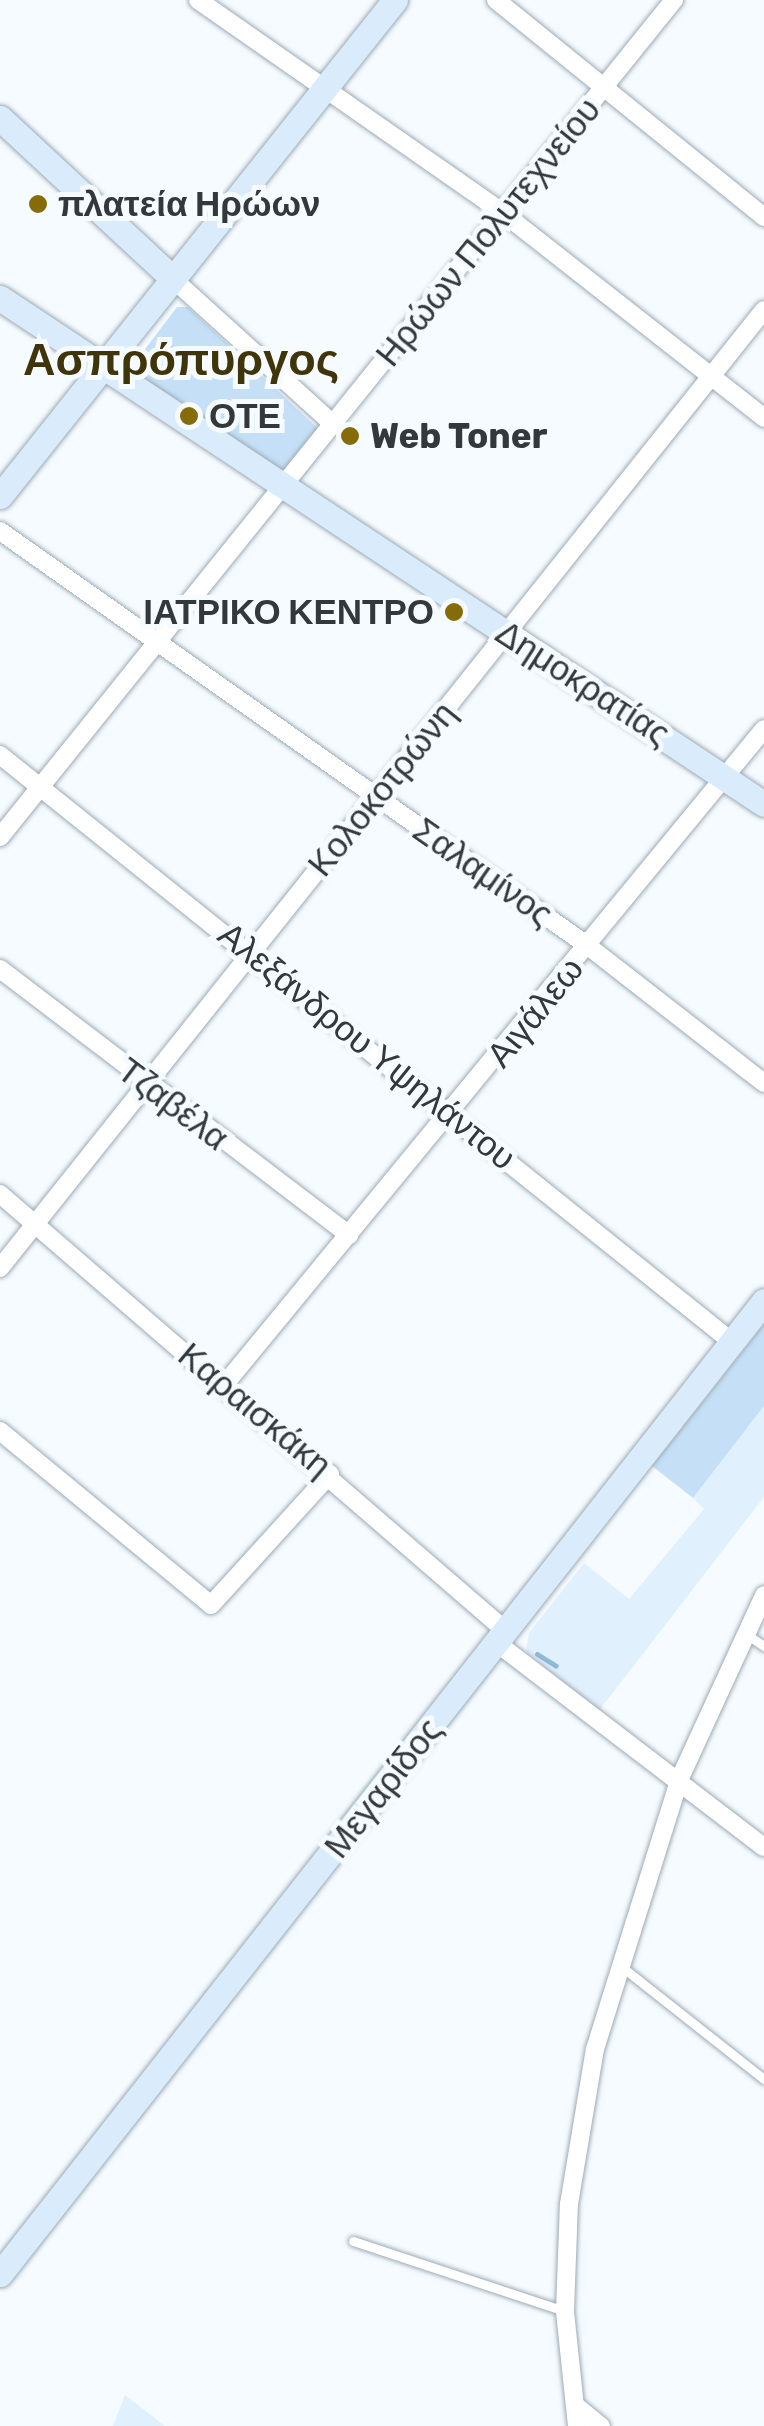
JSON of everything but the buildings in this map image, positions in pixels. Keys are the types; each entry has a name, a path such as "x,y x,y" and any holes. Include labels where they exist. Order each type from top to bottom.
{"street":[{"path":"198,0 502,213 764,418"},
{"path":"0,496 395,0"},
{"path":"496,0 764,217"},
{"name":"Ηρώων Πολυτεχνείου","path":"0,837 674,0"},
{"path":"0,118 333,424"},
{"name":"Δημοκρατίας","path":"0,298 764,804"},
{"name":"Κολοκοτρώνη","path":"0,1268 764,310"},
{"name":"Σαλαμίνος","path":"0,531 160,639 588,946 764,1082"},
{"name":"Αιγάλεω","path":"225,1384 452,1116 764,730"},
{"name":"Αλεξάνδρου Υψηλάντου","path":"0,755 252,951 731,1340"},
{"name":"Τζαβέλα","path":"0,970 145,1086 349,1235"},
{"name":"Καραισκάκη","path":"0,1194 330,1474 502,1636 764,1848"},
{"name":"Μεγαρίδος","path":"0,2274 764,1301"},
{"path":"0,1431 211,1604 330,1474"},
{"path":"577,2426 565,2311 580,2124 620,1965 680,1778 764,1595"},
{"path":"576,2406 601,2426"}],"lane":[{"path":"746,1634 764,1646"},
{"path":"620,1965 764,2079"},
{"path":"353,2241 565,2311"}],"shaded area":[{"path":"177,307 188,307 325,435 287,484 143,384 136,361"},
{"path":"764,1324 764,1406 693,1498 652,1466"},
{"path":"764,1406 764,1497 598,1712 526,1651 529,1633 584,1563 629,1599 704,1509 693,1498"},
{"path":"125,2395 165,2426 113,2426"}],"waterway":[{"path":"537,1654 556,1666"}],"place":[{"name":"πλατεία Ηρώων","path":"38,204"},
{"name":"ΟΤΕ","path":"189,416"},
{"name":"Web Toner","path":"350,436"},
{"name":"ΙΑΤΡΙΚΟ ΚΕΝΤΡΟ","path":"454,612"}],"district":[{"name":"Ασπρόπυργος","path":"181,360"}]}
